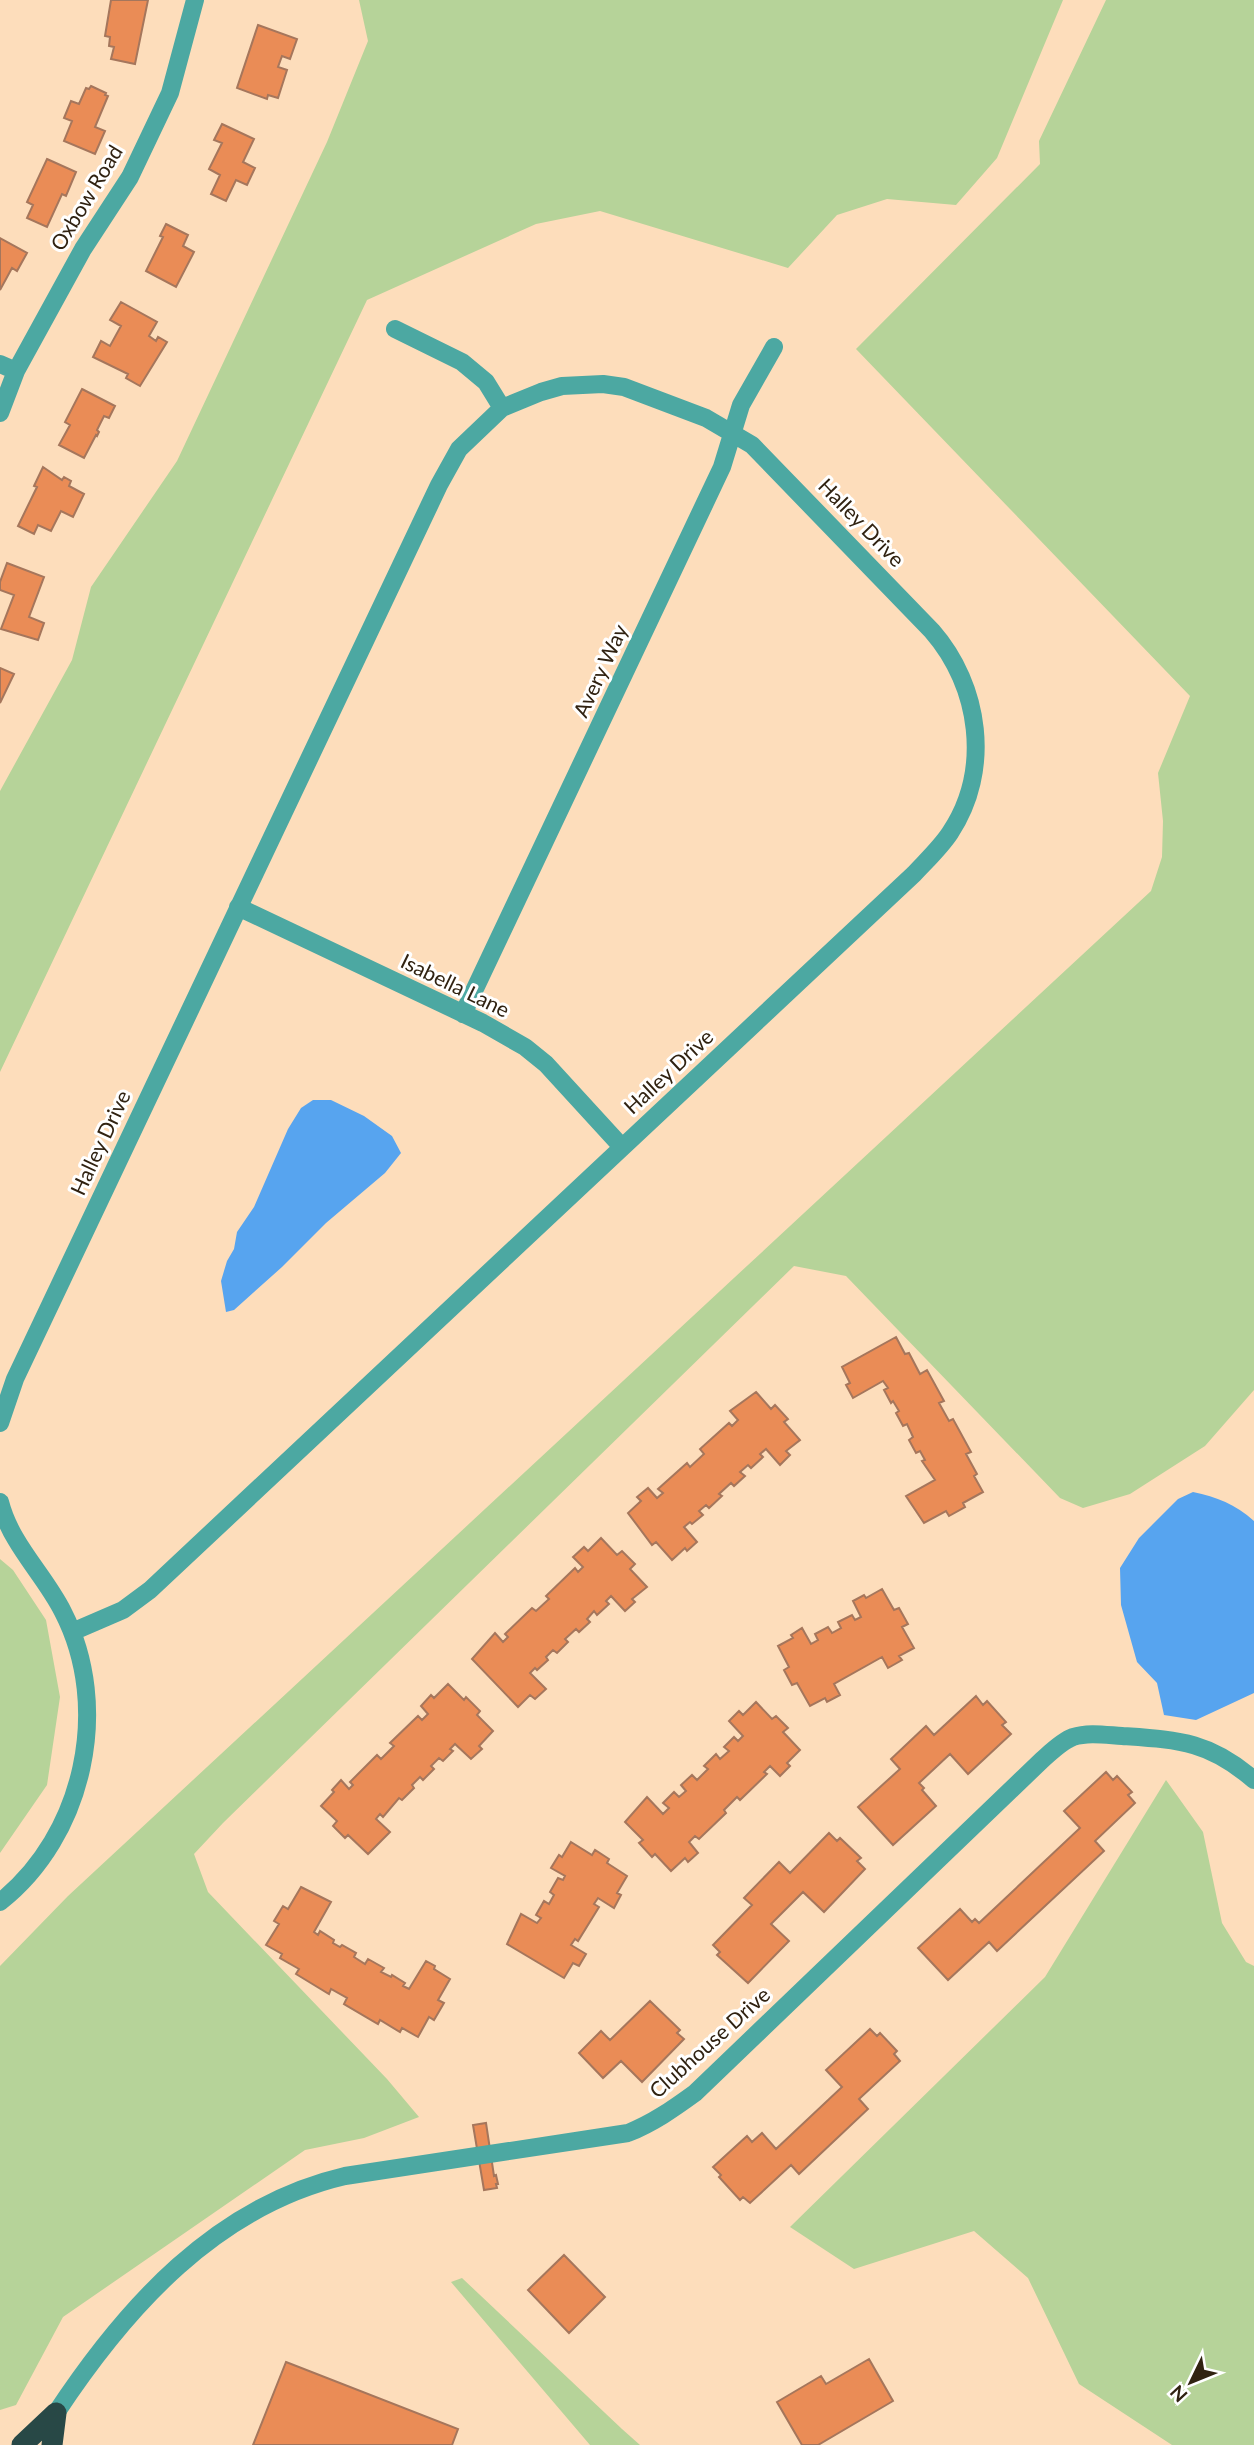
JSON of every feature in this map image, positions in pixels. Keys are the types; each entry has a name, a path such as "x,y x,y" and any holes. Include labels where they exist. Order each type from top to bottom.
{"highway":[{"path":"22,2445 56,2413"},
{"path":"52,2445 56,2413"}],"street":[{"name":"Oxbow Road","path":"0,413 8,367 130,177 170,93 195,0"},
{"path":"395,329 462,362 486,382 502,408"},
{"name":"Avery Way","path":"463,1014 722,467 741,405 774,346"},
{"name":"Halley Drive","path":"0,1423 15,1379 448,466 474,434 502,408 562,386 603,384 651,395 733,432 772,464 944,645 959,671 971,700 976,741 974,770 951,832 928,860 144,1595 123,1610 72,1632"},
{"name":"Isabella Lane","path":"238,907 503,1034 546,1064 622,1147"},
{"path":"0,1502 15,1539 50,1588 72,1632 83,1668 87,1712 82,1764 76,1788 59,1831 22,1882 0,1902"},
{"name":"Clubhouse Drive","path":"56,2413 96,2355 162,2281 229,2226 278,2198 345,2176 628,2133 659,2119 695,2093 1042,1760 1072,1738 1088,1734 1194,1744 1235,1764 1254,1780"}],"green space":[{"path":"359,0 1063,0 997,158 956,205 887,199 837,215 788,268 600,211 536,224 367,300 0,1072 0,791 72,660 91,587 177,461 327,142 368,41"},
{"path":"1106,0 1254,0 1254,1390 1205,1446 1130,1494 1083,1508 1060,1498 846,1276 794,1266 194,1854 208,1892 387,2079 419,2117 364,2138 305,2150 63,2317 16,2405 0,2410 0,1966 68,1896 1151,891 1162,857 1163,821 1158,773 1190,696 856,349 1040,164 1039,141"},
{"path":"0,1559 13,1570 46,1620 60,1697 47,1785 0,1853"},
{"path":"1166,1780 1203,1832 1222,1923 1246,1962 1254,1966 1254,2445 1172,2445 1079,2384 1028,2278 974,2231 854,2269 790,2227 1045,1977"},
{"path":"462,2278 640,2445 590,2445 451,2282"}],"water":[{"path":"313,1100 331,1100 364,1116 392,1136 401,1153 385,1173 326,1223 282,1267 234,1310 226,1312 221,1281 234,1249 237,1232 254,1207 288,1129 301,1108"},
{"path":"1193,1492 1225,1502 1254,1521 1254,1693 1196,1720 1164,1715 1157,1683 1137,1662 1121,1605 1120,1568 1139,1538 1178,1499"}],"building":[{"path":"111,0 148,0 135,64 111,59 114,47 109,46 110,37 105,36"},
{"path":"258,25 297,39 290,59 282,56 278,67 287,70 278,98 268,95 267,99 237,88"},
{"path":"91,86 108,96 95,127 105,131 95,154 64,141 72,121 64,118 71,101 79,104 86,88"},
{"path":"222,124 254,139 243,162 255,168 247,185 236,180 226,201 211,194 220,175 209,169 222,143 214,140"},
{"path":"47,159 76,172 66,196 62,194 47,227 27,218 33,205 27,202"},
{"path":"166,224 188,235 183,246 194,252 176,287 146,271 163,237 160,236"},
{"path":"0,238 27,253 17,271 12,268 0,290"},
{"path":"121,302 157,322 149,336 156,341 158,337 167,342 140,386 126,378 128,374 93,357 101,341 110,346 121,326 110,320"},
{"path":"82,389 115,406 109,418 104,416 97,430 99,432 84,458 59,445 70,425 65,422"},
{"path":"43,467 62,480 64,477 71,481 69,486 84,494 73,517 61,511 51,531 38,525 34,534 18,526 37,487 34,486"},
{"path":"7,563 44,577 29,617 44,623 38,640 1,629 14,595 0,590"},
{"path":"0,668 14,674 0,703"},
{"path":"896,1337 905,1354 909,1353 920,1374 927,1370 944,1401 939,1403 949,1421 953,1419 971,1452 966,1454 983,1492 963,1503 965,1507 949,1516 946,1511 924,1523 906,1496 935,1480 922,1461 925,1460 920,1451 916,1453 909,1440 913,1437 907,1424 903,1426 896,1413 899,1411 884,1390 888,1388 883,1381 853,1398 846,1385 850,1383 842,1367"},
{"path":"756,1392 771,1409 775,1405 788,1419 784,1422 800,1440 786,1451 790,1455 780,1465 766,1449 760,1454 763,1457 751,1468 748,1465 740,1472 745,1476 734,1486 731,1483 709,1508 706,1505 699,1511 703,1515 684,1527 697,1542 687,1551 685,1548 672,1560 656,1542 652,1545 628,1513 641,1501 637,1497 648,1488 657,1498 663,1493 658,1489 687,1463 690,1467 704,1454 700,1449 729,1423 732,1426 738,1420 730,1411"},
{"path":"601,1538 617,1555 622,1551 635,1564 630,1569 647,1587 632,1599 635,1602 625,1611 611,1596 606,1601 609,1604 597,1615 594,1611 587,1619 590,1622 579,1632 576,1629 565,1639 568,1642 557,1653 553,1650 546,1657 548,1660 530,1673 546,1689 535,1699 530,1695 518,1707 472,1659 495,1633 503,1642 508,1637 505,1634 532,1608 536,1611 549,1599 546,1596 575,1568 578,1572 583,1567 573,1557 584,1547 588,1551"},
{"path":"882,1589 894,1610 899,1608 908,1624 902,1627 914,1648 899,1656 902,1660 888,1668 882,1657 834,1684 840,1695 827,1702 825,1698 810,1706 797,1683 792,1685 784,1670 789,1667 778,1646 793,1638 791,1635 802,1628 811,1644 818,1640 815,1634 828,1627 832,1633 841,1628 838,1622 852,1615 855,1620 861,1617 853,1601 864,1595 866,1598"},
{"path":"448,1684 480,1711 477,1715 493,1731 479,1746 482,1749 471,1759 455,1744 450,1749 453,1751 443,1761 439,1758 431,1766 434,1769 423,1780 420,1777 402,1800 399,1798 383,1817 380,1814 376,1819 390,1832 368,1854 348,1835 345,1838 333,1826 337,1821 321,1806 341,1780 349,1789 353,1785 350,1782 377,1755 381,1759 394,1746 390,1743 418,1716 422,1720 428,1714 421,1706 431,1695 434,1698"},
{"path":"976,1696 983,1705 987,1701 1006,1722 1002,1725 1011,1734 968,1774 950,1754 919,1783 936,1806 893,1845 858,1807 900,1769 891,1759 926,1726 934,1735"},
{"path":"756,1702 772,1719 776,1716 788,1728 783,1732 800,1750 787,1763 790,1766 780,1776 770,1766 764,1772 767,1774 740,1800 737,1797 724,1810 726,1813 699,1839 695,1836 689,1842 698,1853 688,1862 685,1858 671,1871 655,1854 652,1857 639,1843 643,1840 625,1822 647,1797 663,1814 669,1808 663,1803 674,1792 679,1797 686,1791 681,1785 692,1775 697,1780 708,1769 704,1766 716,1754 720,1759 729,1751 724,1747 734,1737 738,1741 743,1736 729,1721 739,1711 743,1715"},
{"path":"1106,1772 1113,1780 1117,1776 1132,1792 1128,1795 1135,1803 1095,1841 1104,1851 997,1951 989,1942 948,1980 918,1948 960,1909 972,1922 975,1919 979,1923 1080,1828 1064,1811"},
{"path":"829,1833 837,1841 840,1838 861,1858 857,1861 865,1869 824,1912 803,1892 771,1924 789,1941 748,1983 717,1955 720,1952 713,1945 752,1905 744,1898 779,1862 790,1873"},
{"path":"571,1842 592,1855 595,1850 609,1859 607,1863 627,1876 617,1893 621,1895 614,1908 598,1898 594,1904 599,1907 578,1941 575,1939 571,1945 586,1954 579,1966 573,1963 564,1978 507,1944 521,1914 537,1923 541,1918 536,1915 544,1901 549,1904 554,1895 550,1892 558,1878 563,1880 565,1876 551,1868"},
{"path":"301,1887 331,1902 314,1932 318,1935 320,1931 334,1940 333,1943 356,1953 354,1957 365,1964 368,1959 384,1968 381,1972 391,1977 392,1975 409,1989 426,1961 450,1979 438,2000 444,2003 434,2020 429,2017 418,2037 402,2028 400,2032 380,2020 378,2024 344,2004 347,1998 331,1989 329,1994 296,1974 299,1969 280,1958 282,1954 266,1945 279,1924 274,1921 283,1906 288,1909"},
{"path":"650,2001 680,2030 677,2033 684,2039 642,2082 621,2061 603,2078 579,2053 601,2031 610,2040"},
{"path":"870,2029 877,2036 880,2033 897,2051 894,2054 900,2061 859,2099 868,2109 799,2174 791,2165 750,2203 743,2197 740,2200 713,2167 747,2136 752,2142 762,2133 776,2149 842,2087 826,2070"},
{"path":"486,2123 494,2176 496,2175 498,2184 497,2188 484,2190 473,2125"},
{"path":"564,2255 605,2297 569,2333 528,2290"},
{"path":"869,2359 893,2401 818,2445 802,2445 777,2402 821,2376 826,2384"},
{"path":"286,2362 458,2429 452,2445 253,2445"}]}
